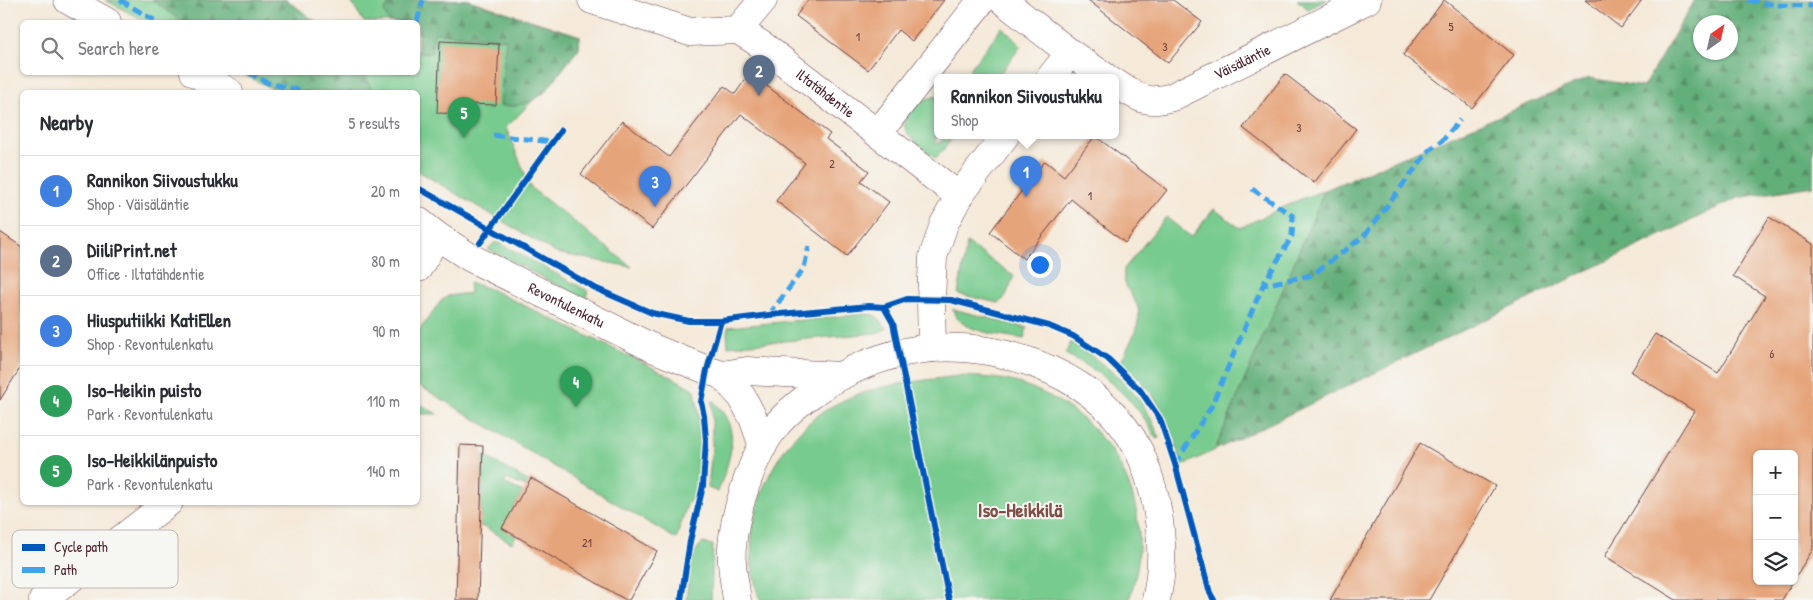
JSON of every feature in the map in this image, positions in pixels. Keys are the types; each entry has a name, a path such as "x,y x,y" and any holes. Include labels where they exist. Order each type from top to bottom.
{"street":[{"path":"68,0 104,20"},
{"path":"592,0 690,32 738,30 763,0"},
{"path":"878,133 982,0"},
{"path":"1002,0 1070,53 1101,74"},
{"name":"Väisäläntie","path":"1119,85 1146,101 1158,101 1172,97 1368,0"},
{"name":"Iltatähdentie","path":"738,30 762,45 959,196"},
{"path":"1053,74 1070,53"},
{"path":"199,75 226,90"},
{"path":"932,348 931,300 933,257 944,224 959,196 1003,139"},
{"path":"420,259 427,229"},
{"name":"Revontulenkatu","path":"427,229 471,258 646,345 722,375 742,397 753,418 763,446"},
{"path":"738,600 732,548 745,486 763,446 776,426 813,393 841,376 879,359 932,348 972,349 1006,355 1038,365 1077,385 1108,410 1126,431 1139,451 1151,481 1160,529 1161,548 1157,589 1178,600"},
{"path":"722,375 747,371 841,376"},
{"path":"133,530 165,505"},
{"path":"43,600 58,588"}],"green space":[{"path":"105,0 287,0 313,20 143,20"},
{"path":"152,0 287,0 313,20 180,20"},
{"path":"350,0 468,0 580,36 579,48 545,92 532,101 506,128 531,188 632,267 556,253 420,172 420,90 274,90 245,75 420,75 420,20 363,20"},
{"path":"392,0 468,0 580,36 579,48 545,92 532,101 515,106 500,106 506,39 434,33 431,53 420,53 420,20 388,20 384,11"},
{"path":"1297,0 1327,0 1308,9"},
{"path":"1695,0 1813,0 1813,186 1738,198 1215,450 1325,190 1589,78 1643,87"},
{"path":"1002,27 1021,46 1000,74 966,74"},
{"path":"254,75 366,75 371,90 275,90"},
{"path":"934,97 935,142 937,144 943,139 952,139 936,159 920,147 906,132 905,120 916,102"},
{"path":"1325,190 1215,450 1182,466 1172,434 1160,408 1144,385 1121,361 1137,326 1139,312 1125,285 1124,269 1166,217 1191,237 1214,209 1240,228 1296,201"},
{"path":"494,243 499,243 588,291 585,300 488,249"},
{"path":"967,243 1014,276 1005,298 998,303 958,294"},
{"path":"469,282 490,289 695,390 700,424 700,477 695,494 687,505 676,539 420,386 420,329 441,301 448,296 470,293"},
{"path":"953,309 1027,328 1024,339 982,332 972,328 956,317"},
{"path":"866,314 878,318 886,329 876,333 728,346 728,327"},
{"path":"1071,342 1124,382 1145,408 1159,438 1156,439 1140,412 1118,389 1092,369 1065,354"},
{"path":"958,376 1011,381 1051,397 1080,416 1103,440 1121,468 1133,498 1139,531 1138,565 1129,600 760,600 753,571 752,542 756,512 766,483 780,457 798,433 820,414 859,394 901,384"},
{"path":"712,400 722,411 728,422 732,444 727,467 718,492 708,488 712,448"},
{"path":"420,404 437,414 420,414"},
{"path":"483,455 529,482 526,487 507,479 504,483 523,492 502,528 516,536 512,543 486,528 464,520 481,518"},
{"path":"703,543 713,545 711,600 686,600 691,561"}],"building":[{"path":"808,0 944,0 912,41 898,30 868,70 796,16"},
{"path":"1088,0 1173,0 1202,22 1168,63"},
{"path":"1444,0 1514,55 1472,108 1403,55"},
{"path":"1585,0 1642,0 1621,28"},
{"path":"440,41 499,44 496,105 468,104 467,114 437,113"},
{"path":"750,73 830,134 826,139 869,171 861,181 889,202 847,256 776,201 805,163 741,114 652,229 581,174 622,121 669,157 724,86 735,94"},
{"path":"1285,74 1356,129 1314,183 1243,128"},
{"path":"1093,139 1099,139 1167,190 1125,243 1071,199 1024,259 990,232 1045,161 1064,176"},
{"path":"1769,217 1813,244 1813,549 1798,573 1798,450 1753,450 1753,585 1791,585 1782,600 1676,600 1605,556 1694,411 1631,372 1655,334 1718,373 1765,296 1733,276"},
{"path":"0,232 20,246 20,368 0,400"},
{"path":"1420,443 1495,486 1429,600 1330,600"},
{"path":"460,445 483,446 478,600 456,600"},
{"path":"531,478 657,551 629,600 502,528"}],"marked path":[{"path":"120,0 154,20"},
{"path":"418,20 423,0"},
{"path":"1748,0 1776,5 1813,6"},
{"path":"253,75 268,83 298,90"},
{"path":"1175,464 1211,407 1263,285 1312,275 1364,236 1430,149 1442,141 1460,120"},
{"path":"493,135 552,142"},
{"path":"1252,189 1293,216 1292,236 1263,285"},
{"path":"769,315 804,268 809,246"}],"cycle path":[{"path":"480,243 561,130"},
{"path":"420,189 597,289 652,313 689,321 721,321 869,306 884,307 907,299 951,300 1049,326 1073,336 1108,359 1140,390 1160,419 1175,464 1210,593 1214,600"},
{"path":"884,307 893,323 949,600"},
{"path":"681,600 690,541 703,486 706,440 701,402 707,370 721,321"}],"place":[{"name":"DiiliPrint.net","path":"759,96"},
{"name":"Iso-Heikkilänpuisto","path":"464,138"},
{"name":"Rannikon Siivoustukku","path":"1026,197"},
{"name":"Hiusputiikki KatiEllen","path":"655,207"},
{"name":"Iso-Heikin puisto","path":"576,407"}],"district":[{"name":"Iso-Heikkilä","path":"1020,510"}]}
